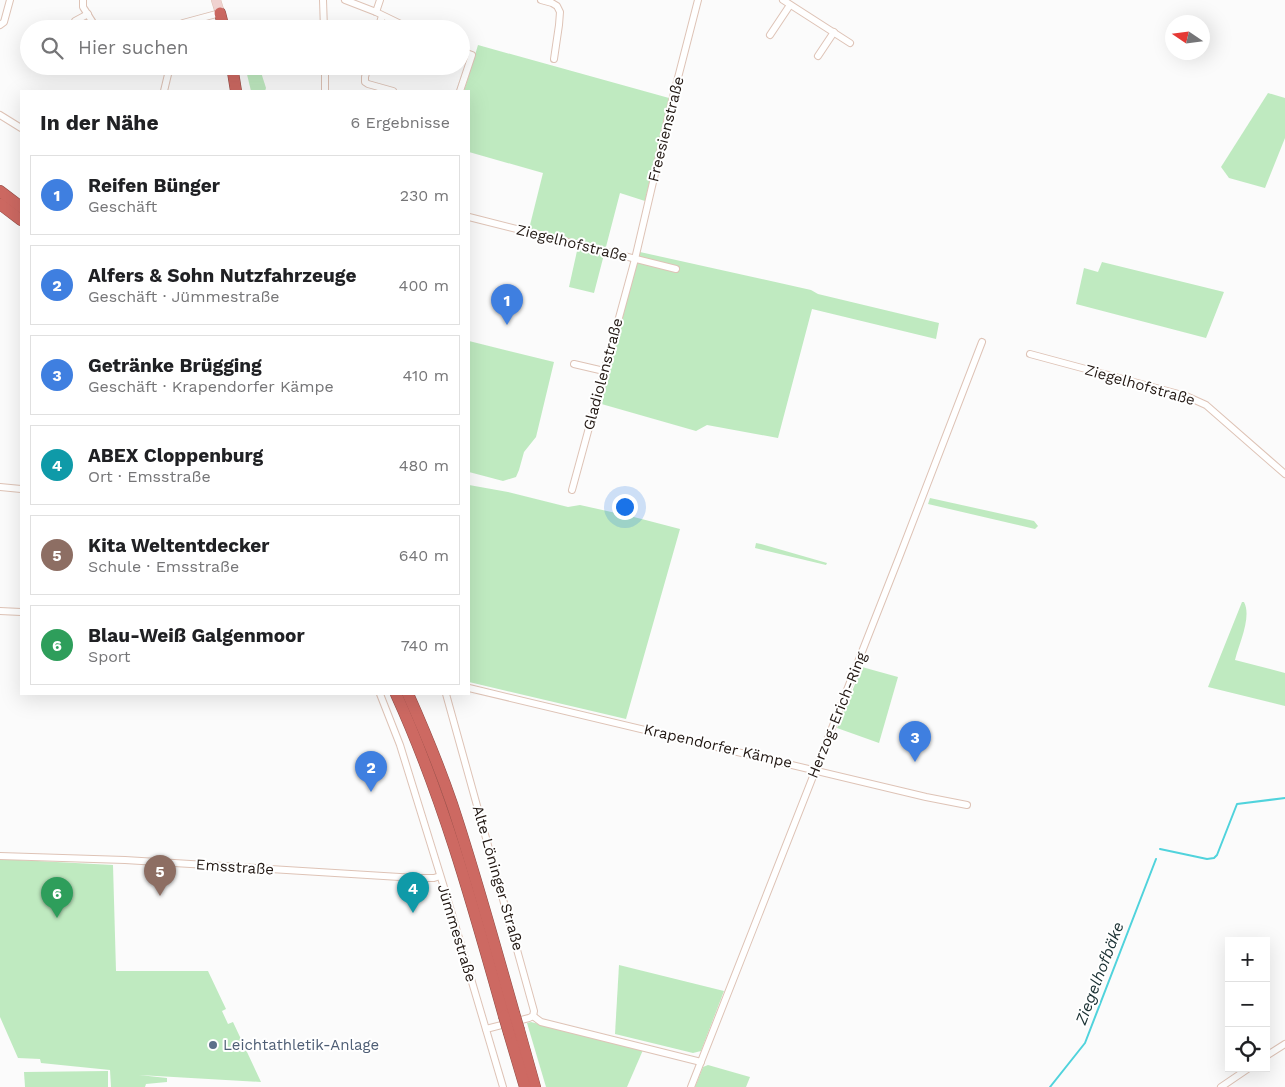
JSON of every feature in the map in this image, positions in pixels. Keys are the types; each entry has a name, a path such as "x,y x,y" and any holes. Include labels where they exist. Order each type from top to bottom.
{"highway":[{"path":"220,13 222,20"},
{"path":"233,75 236,90"},
{"path":"0,191 20,206"},
{"path":"0,204 20,219"},
{"path":"396,695 428,770 509,1014"},
{"path":"408,695 429,742 474,876 514,1032 525,1087"},
{"path":"514,1032 536,1087"}],"street":[{"path":"0,25 4,22 10,0"},
{"path":"83,0 83,7 92,20"},
{"path":"194,20 220,13 216,0"},
{"path":"322,0 323,20"},
{"path":"345,0 392,20"},
{"path":"379,20 380,0"},
{"path":"541,0 557,6 560,12 554,59"},
{"name":"Freesienstraße","path":"635,259 698,0"},
{"path":"783,0 850,43"},
{"path":"770,35 790,4"},
{"path":"77,20 88,14"},
{"path":"818,56 834,32"},
{"path":"164,90 168,75"},
{"path":"325,75 325,90"},
{"path":"366,75 365,82 368,84 389,90"},
{"path":"460,90 465,75"},
{"path":"0,115 20,127"},
{"name":"Ziegelhofstraße","path":"470,217 676,269"},
{"name":"Gladiolenstraße","path":"572,490 635,259"},
{"name":"Herzog-Erich-Ring","path":"692,1087 982,342"},
{"name":"Ziegelhofstraße","path":"1030,354 1186,396 1206,405 1285,473"},
{"path":"574,364 604,371"},
{"path":"0,487 20,489"},
{"path":"0,611 20,612"},
{"name":"Krapendorfer Kämpe","path":"470,688 967,805"},
{"name":"Jümmestraße","path":"380,695 400,745 504,1087"},
{"name":"Alte Löninger Straße","path":"446,695 534,1004 533,1016"},
{"name":"Emsstraße","path":"0,856 125,860 416,878 440,876"},
{"path":"486,1028 533,1016 540,1022 701,1062"},
{"path":"1270,1053 1285,1044"},
{"path":"1221,1087 1243,1072"}],"green space":[{"path":"478,45 669,98 645,201 620,193 594,293 569,287 579,242 529,229 543,173 470,152 470,90 464,90"},
{"path":"247,75 262,75 265,90 251,90"},
{"path":"1268,93 1285,98 1285,138 1265,188 1229,178 1221,167"},
{"path":"640,252 811,290 818,294 939,323 936,339 812,309 778,438 707,425 696,431 598,403"},
{"path":"1102,262 1224,292 1206,338 1076,304 1084,268 1098,272"},
{"path":"470,341 554,362 536,437 524,452 516,477 503,481 470,472"},
{"path":"470,485 508,492 568,507 580,505 680,529 626,719 470,682"},
{"path":"930,498 1034,521 1038,526 1035,529 928,504"},
{"path":"756,543 827,563 826,565 755,548"},
{"path":"1242,602 1244,602 1247,615 1235,660 1285,673 1285,706 1208,687"},
{"path":"862,667 898,677 879,743 837,728"},
{"path":"0,859 113,865 116,971 208,971 226,1009 222,1011 228,1024 233,1022 261,1082 139,1075 167,1078 167,1082 146,1084 145,1087 111,1087 110,1070 41,1063 40,1059 18,1058 0,1017"},
{"path":"619,965 724,991 701,1051 693,1053 615,1034"},
{"path":"531,1022 643,1050 627,1087 546,1087 527,1023"},
{"path":"708,1065 750,1077 746,1087 695,1087 703,1067"},
{"path":"108,1071 108,1087 25,1087 24,1072"}],"waterway":[{"name":"Ziegelhofbäke","path":"1160,849 1207,859 1214,858 1217,855 1237,804 1285,798"},
{"name":"Ziegelhofbäke","path":"1050,1087 1085,1043 1156,859"}],"place":[{"name":"Reifen Bünger","path":"507,325"},
{"name":"Getränke Brügging","path":"915,762"},
{"name":"Alfers & Sohn Nutzfahrzeuge","path":"371,792"},
{"name":"Kita Weltentdecker","path":"160,896"},
{"name":"ABEX Cloppenburg","path":"413,913"},
{"name":"Blau-Weiß Galgenmoor","path":"57,918"},
{"name":"Leichtathletik-Anlage","path":"213,1045"}]}
